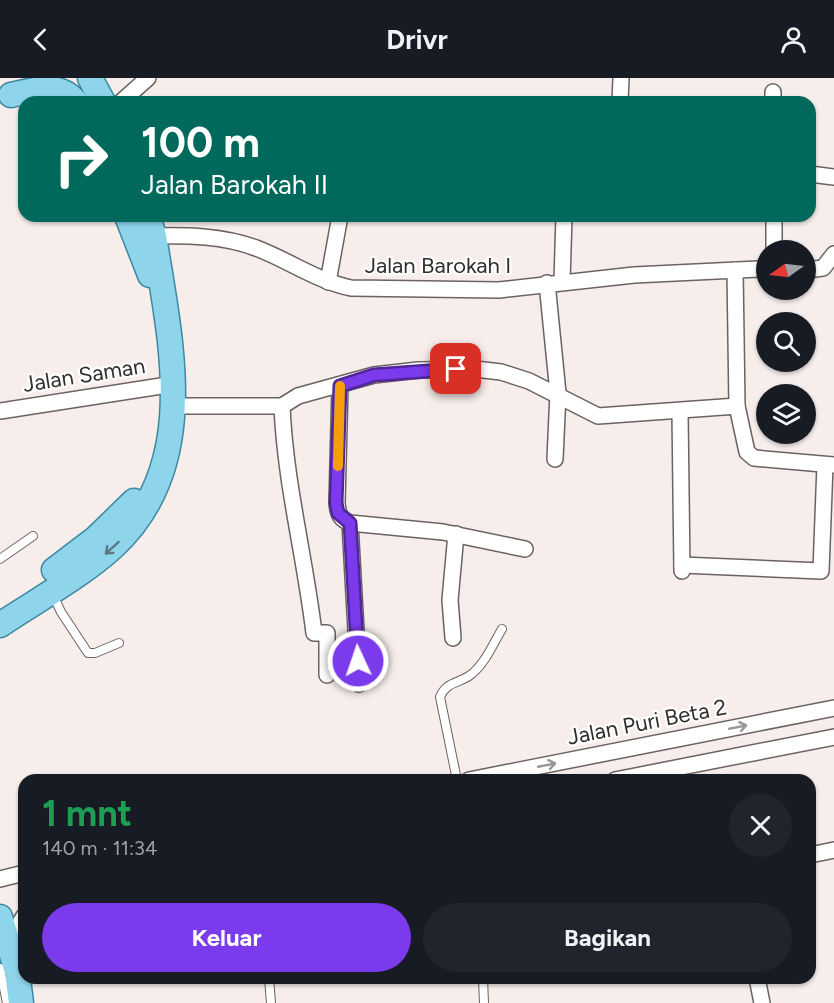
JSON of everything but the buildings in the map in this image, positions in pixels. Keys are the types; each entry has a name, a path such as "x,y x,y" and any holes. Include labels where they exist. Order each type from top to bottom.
{"main road":[{"path":"6,99 28,78"},
{"path":"90,78 100,96"},
{"path":"19,96 55,88 69,96"},
{"path":"129,222 168,323"},
{"path":"0,625 104,555 133,526 153,494 170,443 174,395 168,323 151,226"},
{"path":"0,606 59,567 117,519 146,486 170,443"},
{"path":"0,917 9,941 18,979"},
{"path":"19,984 21,1003"}],"street":[{"path":"128,96 148,78"},
{"path":"620,96 621,78"},
{"path":"816,175 834,177"},
{"path":"328,282 339,222"},
{"path":"555,459 558,393 555,282 563,222"},
{"path":"774,222 774,240"},
{"name":"Jalan Barokah I","path":"151,226 230,240 256,248 328,282 351,288 499,290 555,282 735,270 756,271"},
{"path":"816,269 823,268 834,254"},
{"path":"680,412 682,568 821,571 829,465 754,458 747,452 737,406 735,270"},
{"path":"327,675 327,633 314,633 308,578 283,445 282,406 298,396 374,375 418,370 475,369 501,372 558,393 575,406 598,416 680,412 737,406"},
{"path":"340,386 336,503 338,513 350,523 456,534 525,549"},
{"name":"Jalan Saman","path":"0,411 174,395 282,406"},
{"path":"350,523 359,684"},
{"path":"453,638 450,600 456,534"},
{"name":"Jalan Puri Beta 2","path":"499,774 834,708"},
{"path":"646,774 834,737"},
{"path":"816,854 834,850"},
{"path":"0,879 18,874"},
{"path":"9,941 18,926"},
{"path":"758,984 762,1003"}],"lane":[{"path":"0,559 33,536"},
{"path":"51,590 61,612 88,653 95,653 119,643"},
{"path":"456,774 440,697 443,689 450,683 463,679 479,666 502,629"},
{"path":"0,968 7,1003"},
{"path":"269,984 271,1003"},
{"path":"483,984 484,1003"}],"slow traffic":[{"path":"338,466 340,386"}],"route":[{"path":"358,661 350,523 343,520 338,513 336,503 340,386 374,375 456,369"}]}
